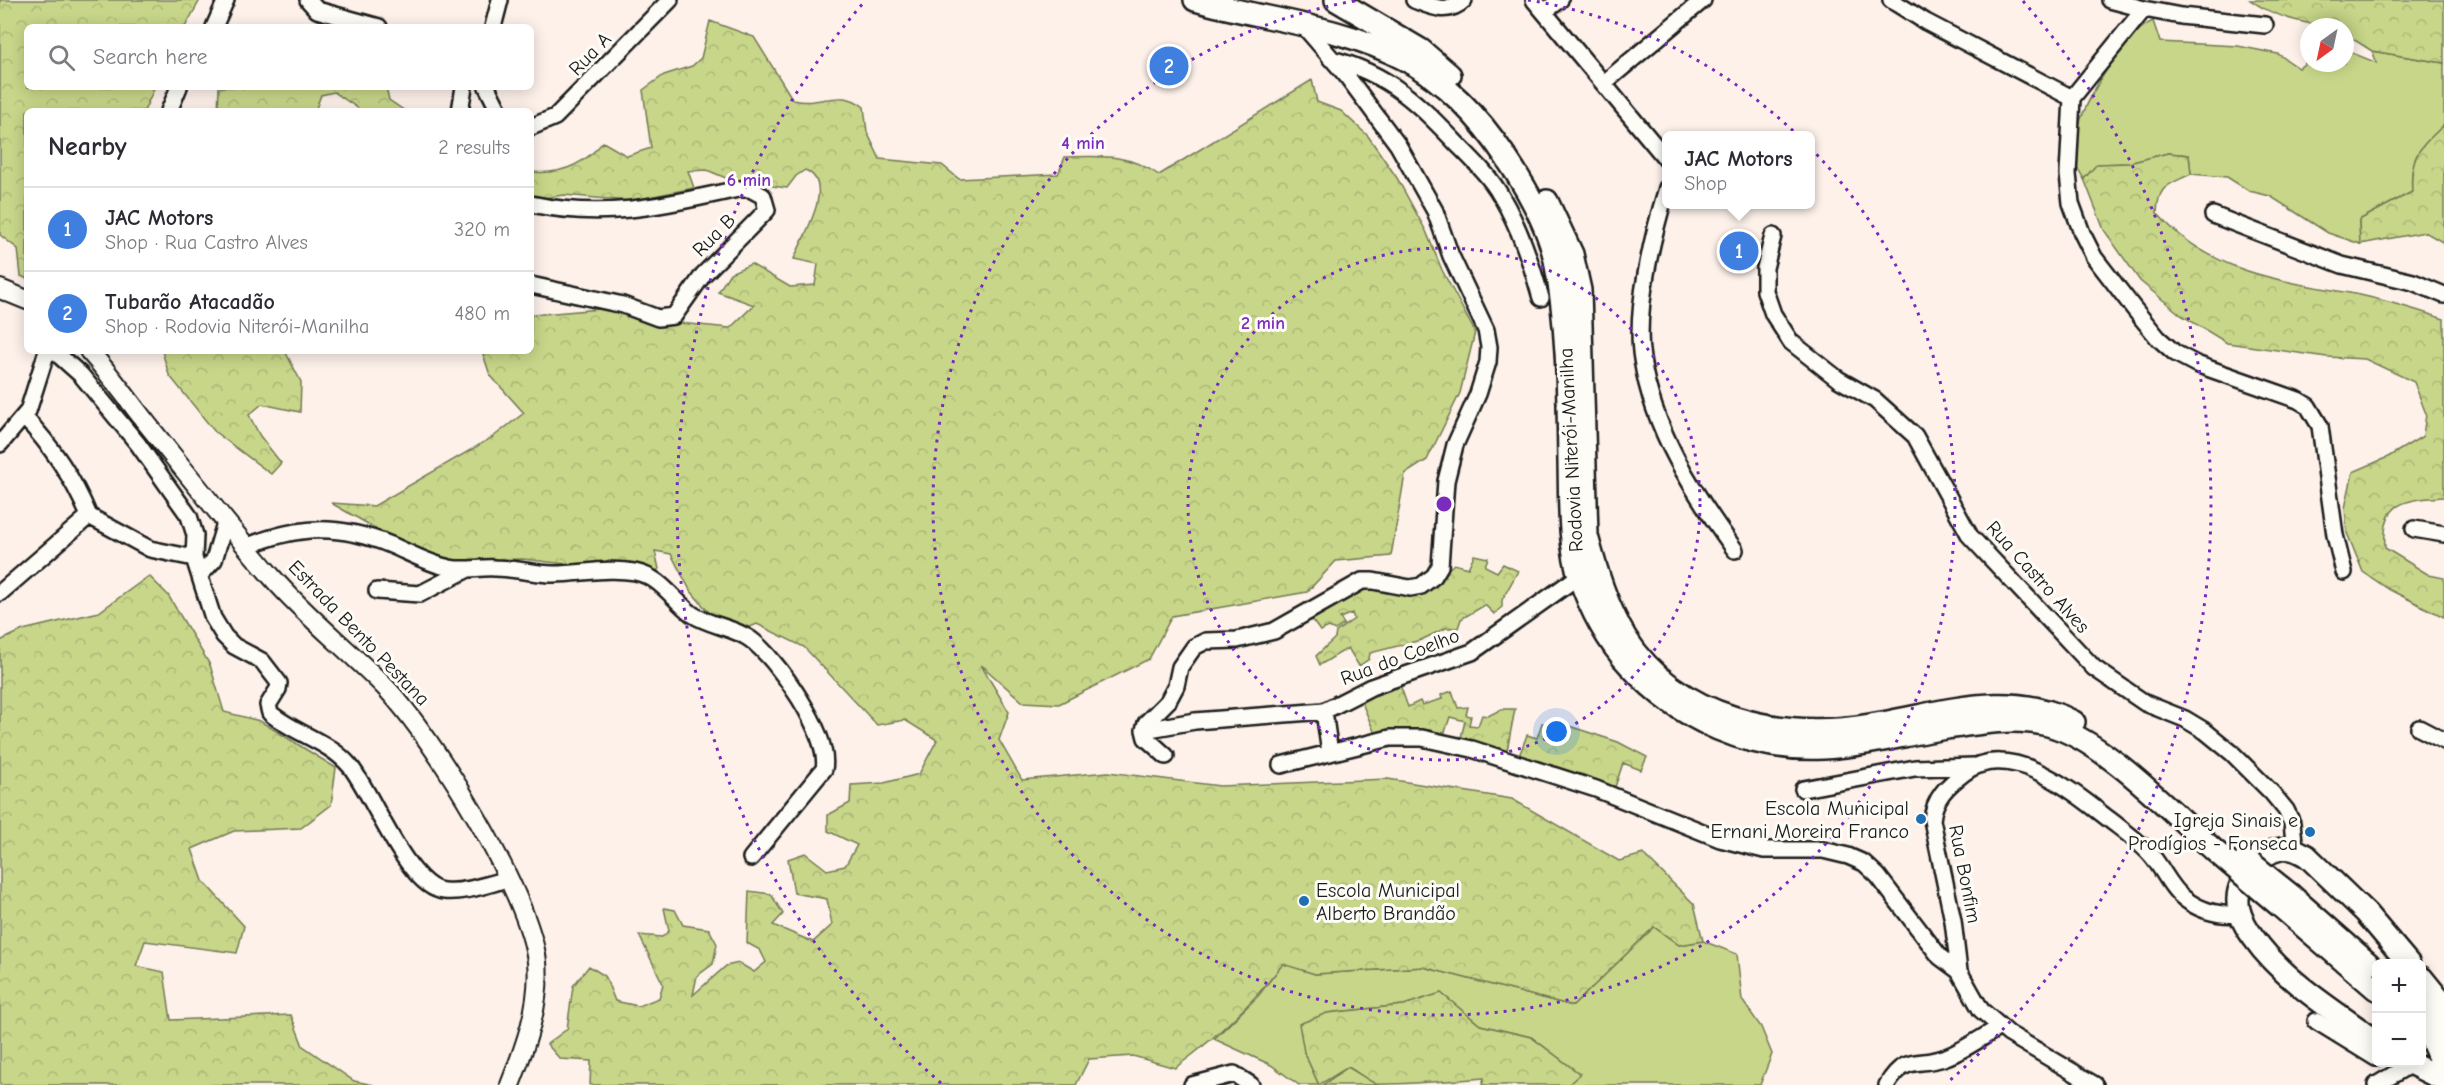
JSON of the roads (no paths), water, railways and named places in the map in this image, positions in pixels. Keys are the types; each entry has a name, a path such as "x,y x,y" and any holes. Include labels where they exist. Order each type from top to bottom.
{"highway":[{"name":"Rodovia Niterói-Manilha","path":"1195,0 1302,24 1348,36 1383,49 1430,75 1471,113 1495,141 1539,215 1554,257 1564,326 1571,527 1579,576 1604,629 1629,665 1655,690 1691,716 1736,737 1794,749 1829,748 1984,723 2012,722 2049,725 2081,740 2110,758 2286,902 2372,968"},
{"path":"1266,16 1277,11 1282,0"},
{"name":"Rodovia Niterói-Manilha","path":"1336,0 1421,50 1463,86 1496,120 1523,158 1572,254 1580,290 1587,536 1596,572 1627,638 1656,671 1671,685 1724,715 1761,726 1824,730 1856,727 1989,704 2021,704 2055,712 2118,748 2220,846"},
{"path":"2372,1038 2286,972 2254,939 2240,914 2238,890 2250,871 2271,852 2280,849 2295,850 2307,856 2366,914 2405,959"},
{"name":"Rodovia Niterói-Manilha","path":"2286,902 2372,985"},
{"path":"2426,984 2444,1005"},
{"path":"2423,1013 2434,1033 2444,1070"},
{"path":"2409,1067 2444,1080"}],"main road":[{"path":"0,289 24,299"},
{"name":"Estrada Bento Pestana","path":"92,354 225,523 273,579 385,687 413,718 445,767 508,879 528,929 537,962 536,1001 525,1047 510,1085"}],"street":[{"path":"215,24 226,0"},
{"path":"308,0 310,6 317,10 368,24"},
{"path":"494,24 500,0"},
{"name":"Rua A","path":"534,126 555,117 670,0"},
{"path":"1414,0 1440,9 1450,9 1464,0"},
{"path":"1560,0 1539,6 1662,153"},
{"path":"1604,83 1702,0"},
{"path":"1891,0 1926,22 2072,98"},
{"path":"2110,0 2144,9 2265,25"},
{"path":"2144,9 2072,98 2068,174 2071,203 2094,257 2158,338 2175,353 2196,364 2298,400 2308,406 2320,426 2335,535 2344,572"},
{"path":"1166,756 1146,738 1144,730 1146,723 1168,701 1176,686 1180,667 1194,647 1206,641 1237,640 1274,631 1362,581 1373,580 1410,588 1421,586 1434,576 1440,566 1446,481 1455,445 1478,394 1488,362 1486,330 1451,256 1435,211 1398,145 1367,102 1302,24"},
{"path":"1330,59 1355,65 1383,78 1419,104 1480,168 1509,211 1529,257 1541,298"},
{"path":"170,108 178,90"},
{"path":"460,108 464,90"},
{"path":"488,90 498,108"},
{"name":"Rua B","path":"534,204 589,211 645,209 738,189 750,189 763,196 767,210 710,268 674,316 658,318 623,305 534,286"},
{"path":"1662,209 1648,272 1641,322 1642,358 1657,413 1680,468 1694,493 1735,550"},
{"path":"2213,214 2342,265 2413,282 2444,295"},
{"name":"Rua Castro Alves","path":"1773,236 1765,268 1765,291 1773,314 1791,342 1838,379 1882,406 1915,436 1970,536 2094,668 2145,703 2185,719 2205,731 2232,753 2272,793 2286,810 2292,823 2295,850"},
{"path":"0,444 24,417 46,354"},
{"path":"57,354 81,375 138,444 189,516 195,535 194,558 213,618 224,636 234,646 262,661 277,679 279,686 268,705 270,713 300,734 326,745 350,767 421,880 430,887 443,891 465,890 508,879"},
{"path":"24,417 58,460 80,494 89,516 150,549 194,558"},
{"path":"0,593 89,516"},
{"path":"200,575 214,560 225,523"},
{"path":"246,547 274,535 293,531 327,529 361,534 440,565 468,569 494,568 557,574 601,571 647,575 662,584 691,613 749,638 763,650 807,709 826,761 815,782 751,858"},
{"path":"2414,529 2444,534"},
{"path":"376,591 420,594 468,569"},
{"name":"Rua do Coelho","path":"1144,730 1195,721 1324,711 1371,687 1472,652 1579,576"},
{"path":"1324,711 1330,753"},
{"path":"2419,728 2444,741"},
{"path":"1281,765 1390,738 1422,738 1473,749 1576,783 1720,838 1764,850 1823,850 1848,856 1864,863 1878,876 1940,957 1959,971"},
{"path":"1803,789 1915,768 2003,763 2023,765 2054,778 2151,855 2182,897 2198,908 2223,916 2240,914"},
{"name":"Rua Bonfim","path":"1973,766 1940,795 1932,820 1953,921 1959,971 1981,1010 2000,1027 2095,1085"},
{"path":"2316,1021 2372,1056"},
{"path":"1887,1085 1895,1072 1907,1063 1949,1056 2000,1027"},
{"path":"2376,1085 2404,1067"},
{"path":"1192,1085 1234,1074 1251,1085"}],"place":[{"name":"Tubarão Atacadão","path":"1169,66"},
{"name":"JAC Motors","path":"1739,251"},
{"name":"Escola Municipal Ernani Moreira Franco","path":"1921,819"},
{"name":"Igreja Sinais e Prodígios - Fonseca","path":"2310,832"},
{"name":"Escola Municipal Alberto Brandão","path":"1304,901"}]}
